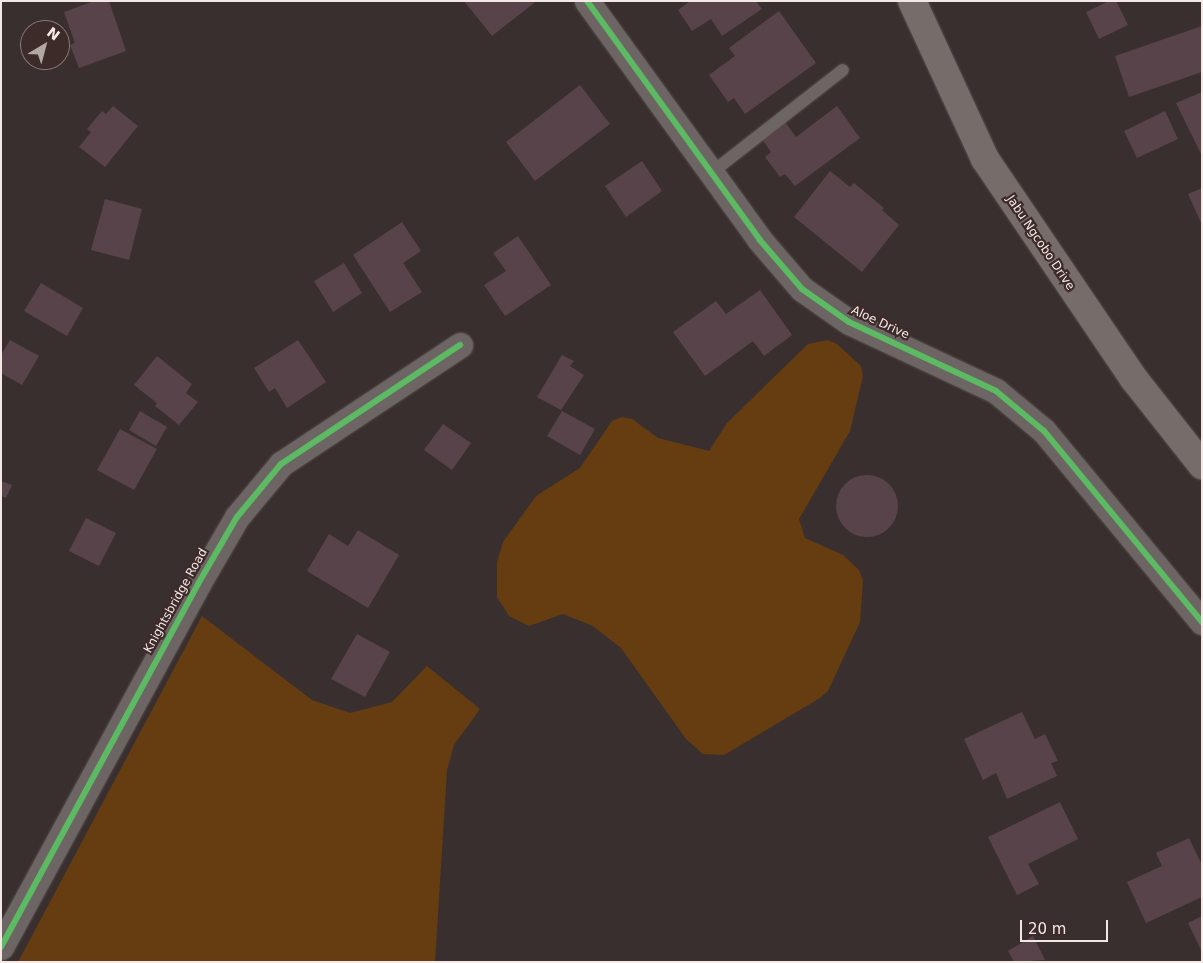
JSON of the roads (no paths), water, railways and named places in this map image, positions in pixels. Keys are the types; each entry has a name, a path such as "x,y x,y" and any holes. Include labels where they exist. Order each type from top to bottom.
{"main road":[{"name":"Jabu Ngcobo Drive","path":"912,1 985,159 1134,379 1202,465"}],"street":[{"name":"Aloe Drive","path":"587,1 759,239 802,290 849,322 996,391 1044,431 1202,622"},
{"name":"Knightsbridge Road","path":"1,947 198,584 237,517 281,464 460,345"}],"lane":[{"path":"711,173 843,70"}]}
